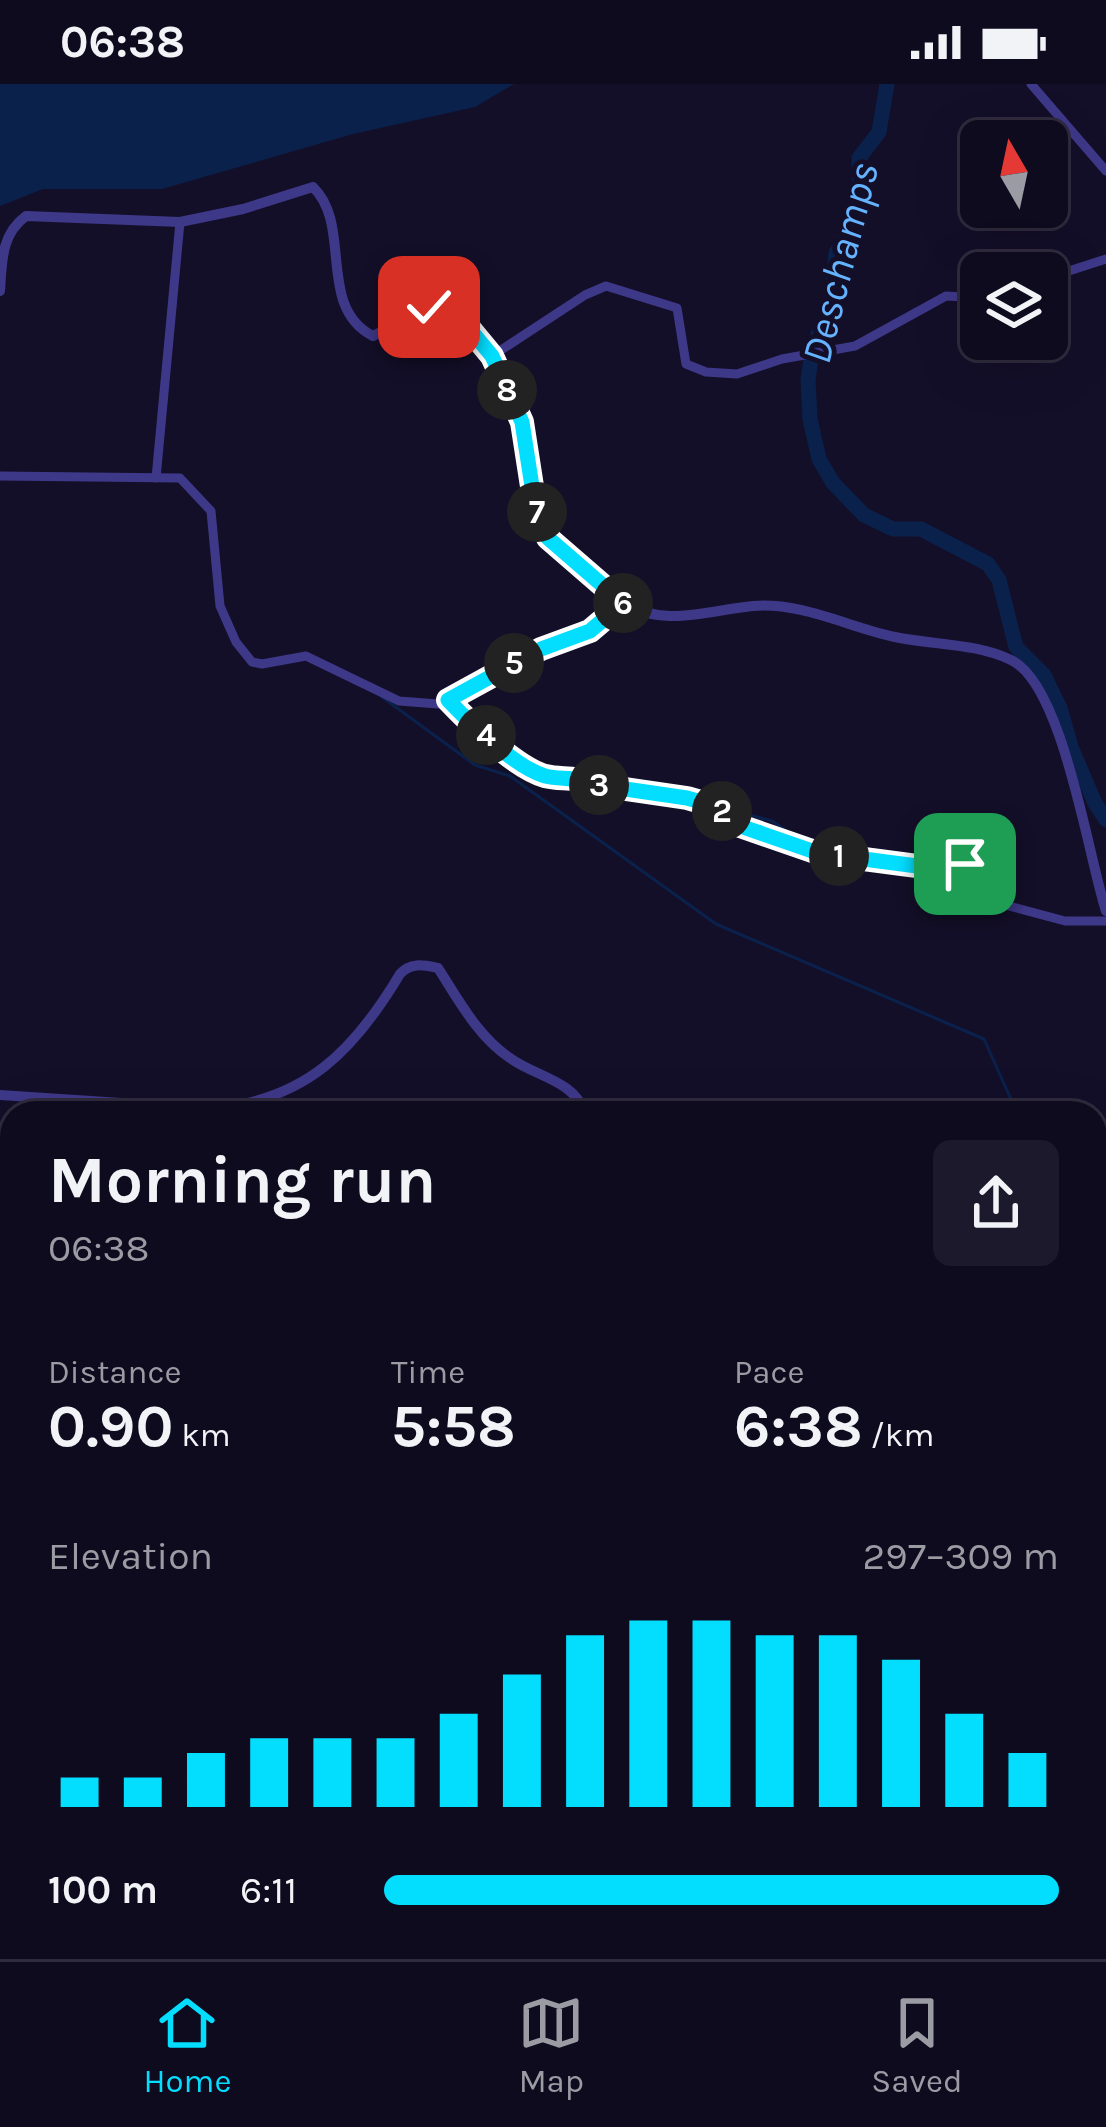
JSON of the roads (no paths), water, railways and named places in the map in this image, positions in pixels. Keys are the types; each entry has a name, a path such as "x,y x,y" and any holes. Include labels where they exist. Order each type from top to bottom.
{"street":[{"path":"1031,84 1106,170"},
{"path":"0,291 10,227 26,216 180,222 314,187 322,196 334,238 344,304 365,333 373,336 429,307 449,304 492,356 522,422 536,512 548,538 623,603 655,615 689,617 755,606 791,608 893,636 995,653 1017,662 1046,700 1106,910"},
{"path":"156,478 180,222"},
{"path":"1068,271 1106,259"},
{"path":"492,356 606,286 677,308 686,364 706,372 737,374 782,359 855,346 946,296 960,297"},
{"path":"0,476 181,478 212,511 220,606 236,642 252,662 306,656 399,700 424,705 448,700 541,649 590,631 623,603"},
{"path":"448,700 492,740 548,776 687,798 715,806 740,826 818,853 917,866 965,864 982,882 990,901 1065,921 1106,921"},
{"path":"260,1101 284,1092 342,1055 406,967 421,964 438,968 478,1028 508,1058 569,1089 581,1101"},
{"path":"0,1095 91,1101"}],"water":[{"path":"0,84 514,84 475,107 353,134 162,189 43,189 0,206"}],"waterway":[{"name":"Deschamps","path":"887,84 879,132 859,158 860,213 836,253 830,310 813,345 810,419 819,459 833,483 864,515 893,529 921,529 988,564 999,580 1016,647 1044,675 1106,820"},
{"path":"382,697 475,765 510,776 716,924 984,1039 1012,1101"},
{"path":"727,809 772,821 803,842 911,860"},
{"path":"567,1959 574,1959"}]}
